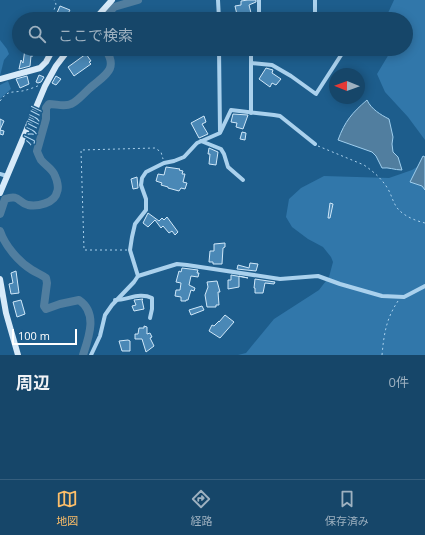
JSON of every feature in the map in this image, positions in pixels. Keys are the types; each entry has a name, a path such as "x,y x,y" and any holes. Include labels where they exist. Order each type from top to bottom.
{"main road":[{"path":"102,12 112,0"},
{"path":"0,79 40,68 49,56"},
{"path":"0,193 45,86 56,66 64,56"},
{"path":"0,279 3,313 18,355"}],"street":[{"path":"218,0 219,12"},
{"path":"259,0 259,12"},
{"path":"315,0 315,12"},
{"path":"219,56 220,133"},
{"path":"251,56 251,113"},
{"path":"251,63 272,65 292,76 316,94 340,56"},
{"path":"138,276 130,250 135,224 146,210 146,199 141,185 142,178 146,172 164,163 184,157 197,143 220,133 231,110 274,114 280,116 315,144"},
{"path":"201,141 221,149 228,167 243,180"},
{"path":"0,174 7,176"},
{"path":"92,355 100,336 105,315 115,300 134,282 138,276 177,264 280,279 318,276 368,293 382,296 404,297 425,286"},
{"path":"115,300 143,295 152,298 150,318"}],"path":[{"path":"53,12 56,4 54,0"},
{"path":"0,101 4,95 9,92 23,91 41,84 45,86"},
{"path":"315,144 370,169 379,177 388,190 396,207 402,213 425,223"},
{"path":"130,250 84,250 81,150 155,148 161,152 164,163"},
{"path":"382,355 385,332 390,313 401,297"}],"shaded area":[{"path":"394,0 425,0 425,140 408,117 385,92 377,74 388,56 413,56 413,12 388,12"},
{"path":"0,40 9,54 4,60 0,76"},
{"path":"8,81 11,89 0,99 0,85"},
{"path":"367,100 374,109 389,119 393,137 393,152 398,157 402,170 382,168 376,156 372,152 338,140 343,128 350,118 357,109 363,104 365,104"},
{"path":"423,156 425,157 425,190 422,186 410,182"},
{"path":"425,162 425,355 238,355 246,353 274,319 319,290 329,277 333,262 331,257 323,247 308,239 292,227 286,217 289,199 301,188 324,176 389,178 412,170"}],"building":[{"path":"256,0 256,2 249,5 251,12 236,12 235,6 241,5 241,1"},
{"path":"60,6 70,10 69,12 57,12"},
{"path":"24,56 31,56 30,66 19,69 21,60 23,63"},
{"path":"83,56 87,56 91,61 89,62 91,64 74,76 68,67"},
{"path":"266,68 273,70 272,73 281,79 276,85 272,83 270,87 259,79"},
{"path":"39,75 44,77 41,82 38,83 36,82"},
{"path":"27,76 29,84 20,88 16,79"},
{"path":"56,76 61,79 56,85 52,83"},
{"path":"233,114 248,115 243,129 236,127 237,123 231,122"},
{"path":"204,116 206,122 202,124 208,134 199,138 191,123"},
{"path":"0,119 4,121 0,130"},
{"path":"0,130 4,131 3,135 0,134"},
{"path":"242,132 246,133 245,140 240,139"},
{"path":"209,148 218,152 216,165 209,164"},
{"path":"166,167 180,169 179,170 183,171 182,174 185,174 183,182 187,183 185,189 181,188 179,191 168,188 161,185 162,183 156,181 158,174 164,175"},
{"path":"137,177 138,188 133,189 131,179"},
{"path":"330,203 333,204 330,218 328,218"},
{"path":"148,213 159,221 162,218 164,220 167,217 178,232 175,235 172,231 169,233 163,226 161,228 155,220 148,227 143,223"},
{"path":"225,243 225,247 223,248 222,264 213,264 213,262 209,262 210,251 214,251 214,244"},
{"path":"250,263 258,264 256,271 237,269 238,265 249,268"},
{"path":"182,268 198,270 197,273 199,273 198,277 191,276 189,285 195,288 194,291 191,290 188,300 186,301 181,301 181,297 175,296 176,290 180,290 181,283 176,282 179,271 181,272"},
{"path":"16,271 19,293 11,294 9,284 13,283 11,273"},
{"path":"231,275 239,276 239,287 228,289 228,280 231,280"},
{"path":"255,279 275,282 274,284 265,283 263,293 255,293"},
{"path":"217,281 220,292 218,292 219,305 216,305 216,307 207,307 205,295 208,287 207,282"},
{"path":"143,299 144,309 134,311 132,306 136,305 134,300"},
{"path":"21,300 25,314 17,317 13,302"},
{"path":"202,306 204,310 191,315 189,310"},
{"path":"225,315 234,322 220,338 209,331 212,325 214,326"},
{"path":"144,326 147,327 147,334 150,333 152,337 150,338 154,346 146,352 142,339 135,339 135,334 138,334 139,328 144,328"},
{"path":"119,341 130,341 130,351 122,351"}],"waterway":[{"name":"小川川","path":"110,12 114,7 138,0"},
{"name":"小川川","path":"0,214 5,199 13,197 24,204 36,205 45,203 56,196 58,190 56,178 53,171 41,160 37,151 46,119 46,108 49,104 69,105 79,99 108,72 111,62 109,56"},
{"name":"小川川","path":"0,231 5,242 17,258 27,267 46,278 47,283 44,306 46,309 79,300 85,305 90,318 90,326 88,341 83,355"}]}
